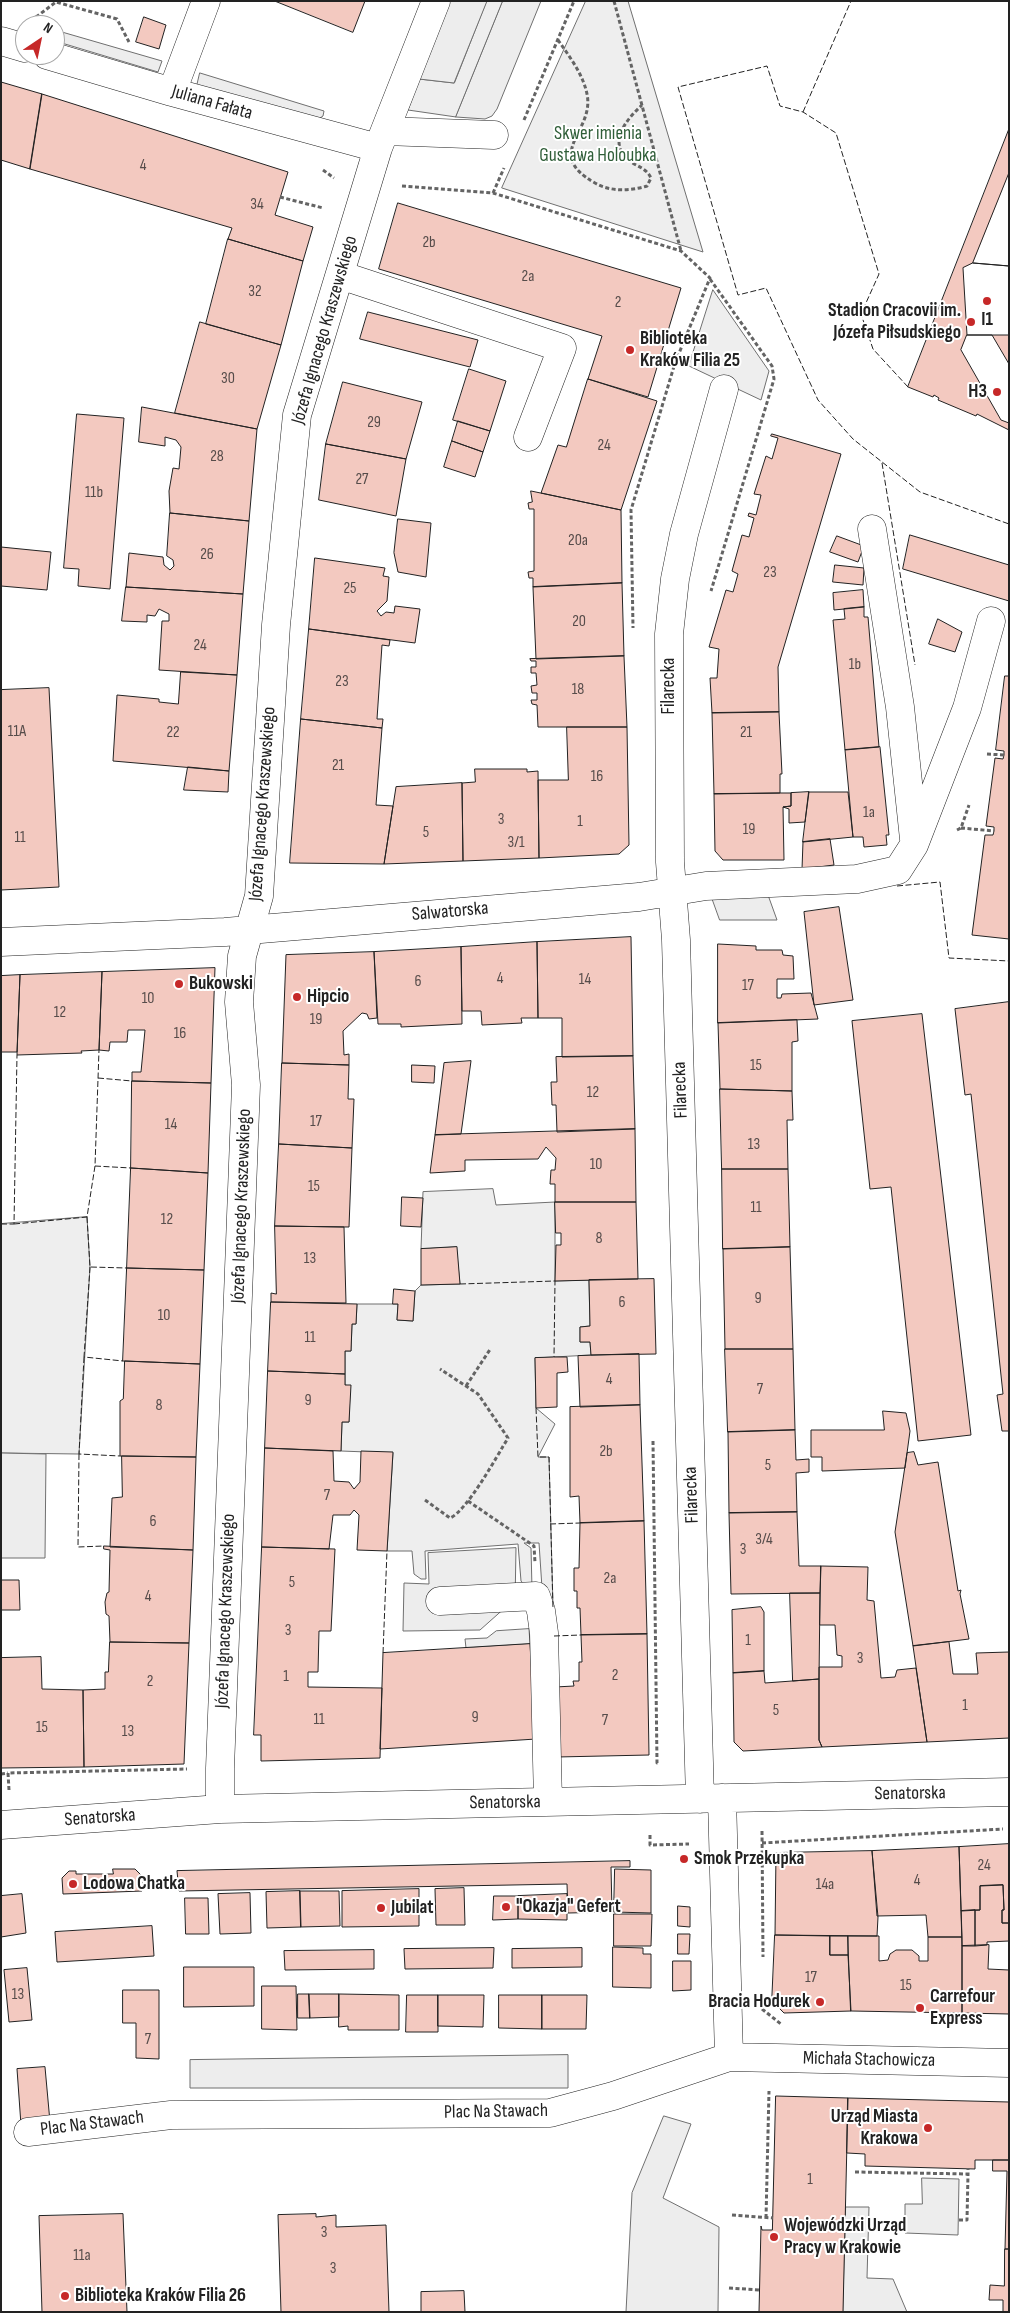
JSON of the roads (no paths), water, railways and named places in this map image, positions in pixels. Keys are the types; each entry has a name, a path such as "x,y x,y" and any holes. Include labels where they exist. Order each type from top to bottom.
{"street":[{"path":"172,92 206,1"},
{"name":"Józefa Ignacego Kraszewskiego","path":"220,1809 246,1085 239,1002 242,956 259,896 276,625 297,415 382,139 436,1"},
{"path":"1,41 15,45"},
{"name":"Juliana Fałata","path":"65,60 172,92 382,139 494,135"},
{"path":"340,275 562,348 528,437"},
{"name":"Filarecka","path":"711,1798 676,940 671,890 669,634 675,579 684,534 724,389"},
{"path":"872,529 900,707 914,845"},
{"path":"914,845 967,708 991,621"},
{"name":"Salwatorska","path":"1,942 251,929 639,897 671,890 706,886 857,880 898,870 914,845"},
{"path":"440,1601 536,1596 541,1611 544,1633 548,1802"},
{"name":"Senatorska","path":"1,1825 220,1809 1009,1792"},
{"path":"711,1798 728,2057"},
{"name":"Michała Stachowicza","path":"728,2057 1009,2063"},
{"name":"Plac Na Stawach","path":"28,2132 171,2116 550,2113 613,2096 728,2057"}],"place":[{"name":"I1","path":"987,301"},
{"name":"Stadion Cracovii im. Józefa Piłsudskiego","path":"971,322"},
{"name":"Biblioteka Kraków Filia 25","path":"630,350"},
{"name":"H3","path":"997,392"},
{"name":"Bukowski","path":"179,984"},
{"name":"Hipcio","path":"297,997"},
{"name":"Smok Przekupka","path":"684,1859"},
{"name":"Lodowa Chatka","path":"73,1884"},
{"name":"\"Okazja\" Gefert","path":"506,1907"},
{"name":"Jubilat","path":"381,1908"},
{"name":"Bracia Hodurek","path":"820,2002"},
{"name":"Carrefour Express","path":"920,2008"},
{"name":"Urząd Miasta Krakowa","path":"928,2128"},
{"name":"Wojewódzki Urząd Pracy w Krakowie","path":"774,2237"},
{"name":"Biblioteka Kraków Filia 26","path":"65,2296"}],"park label":[{"name":"Skwer imienia Gustawa Holoubka","path":"598,145"}]}
